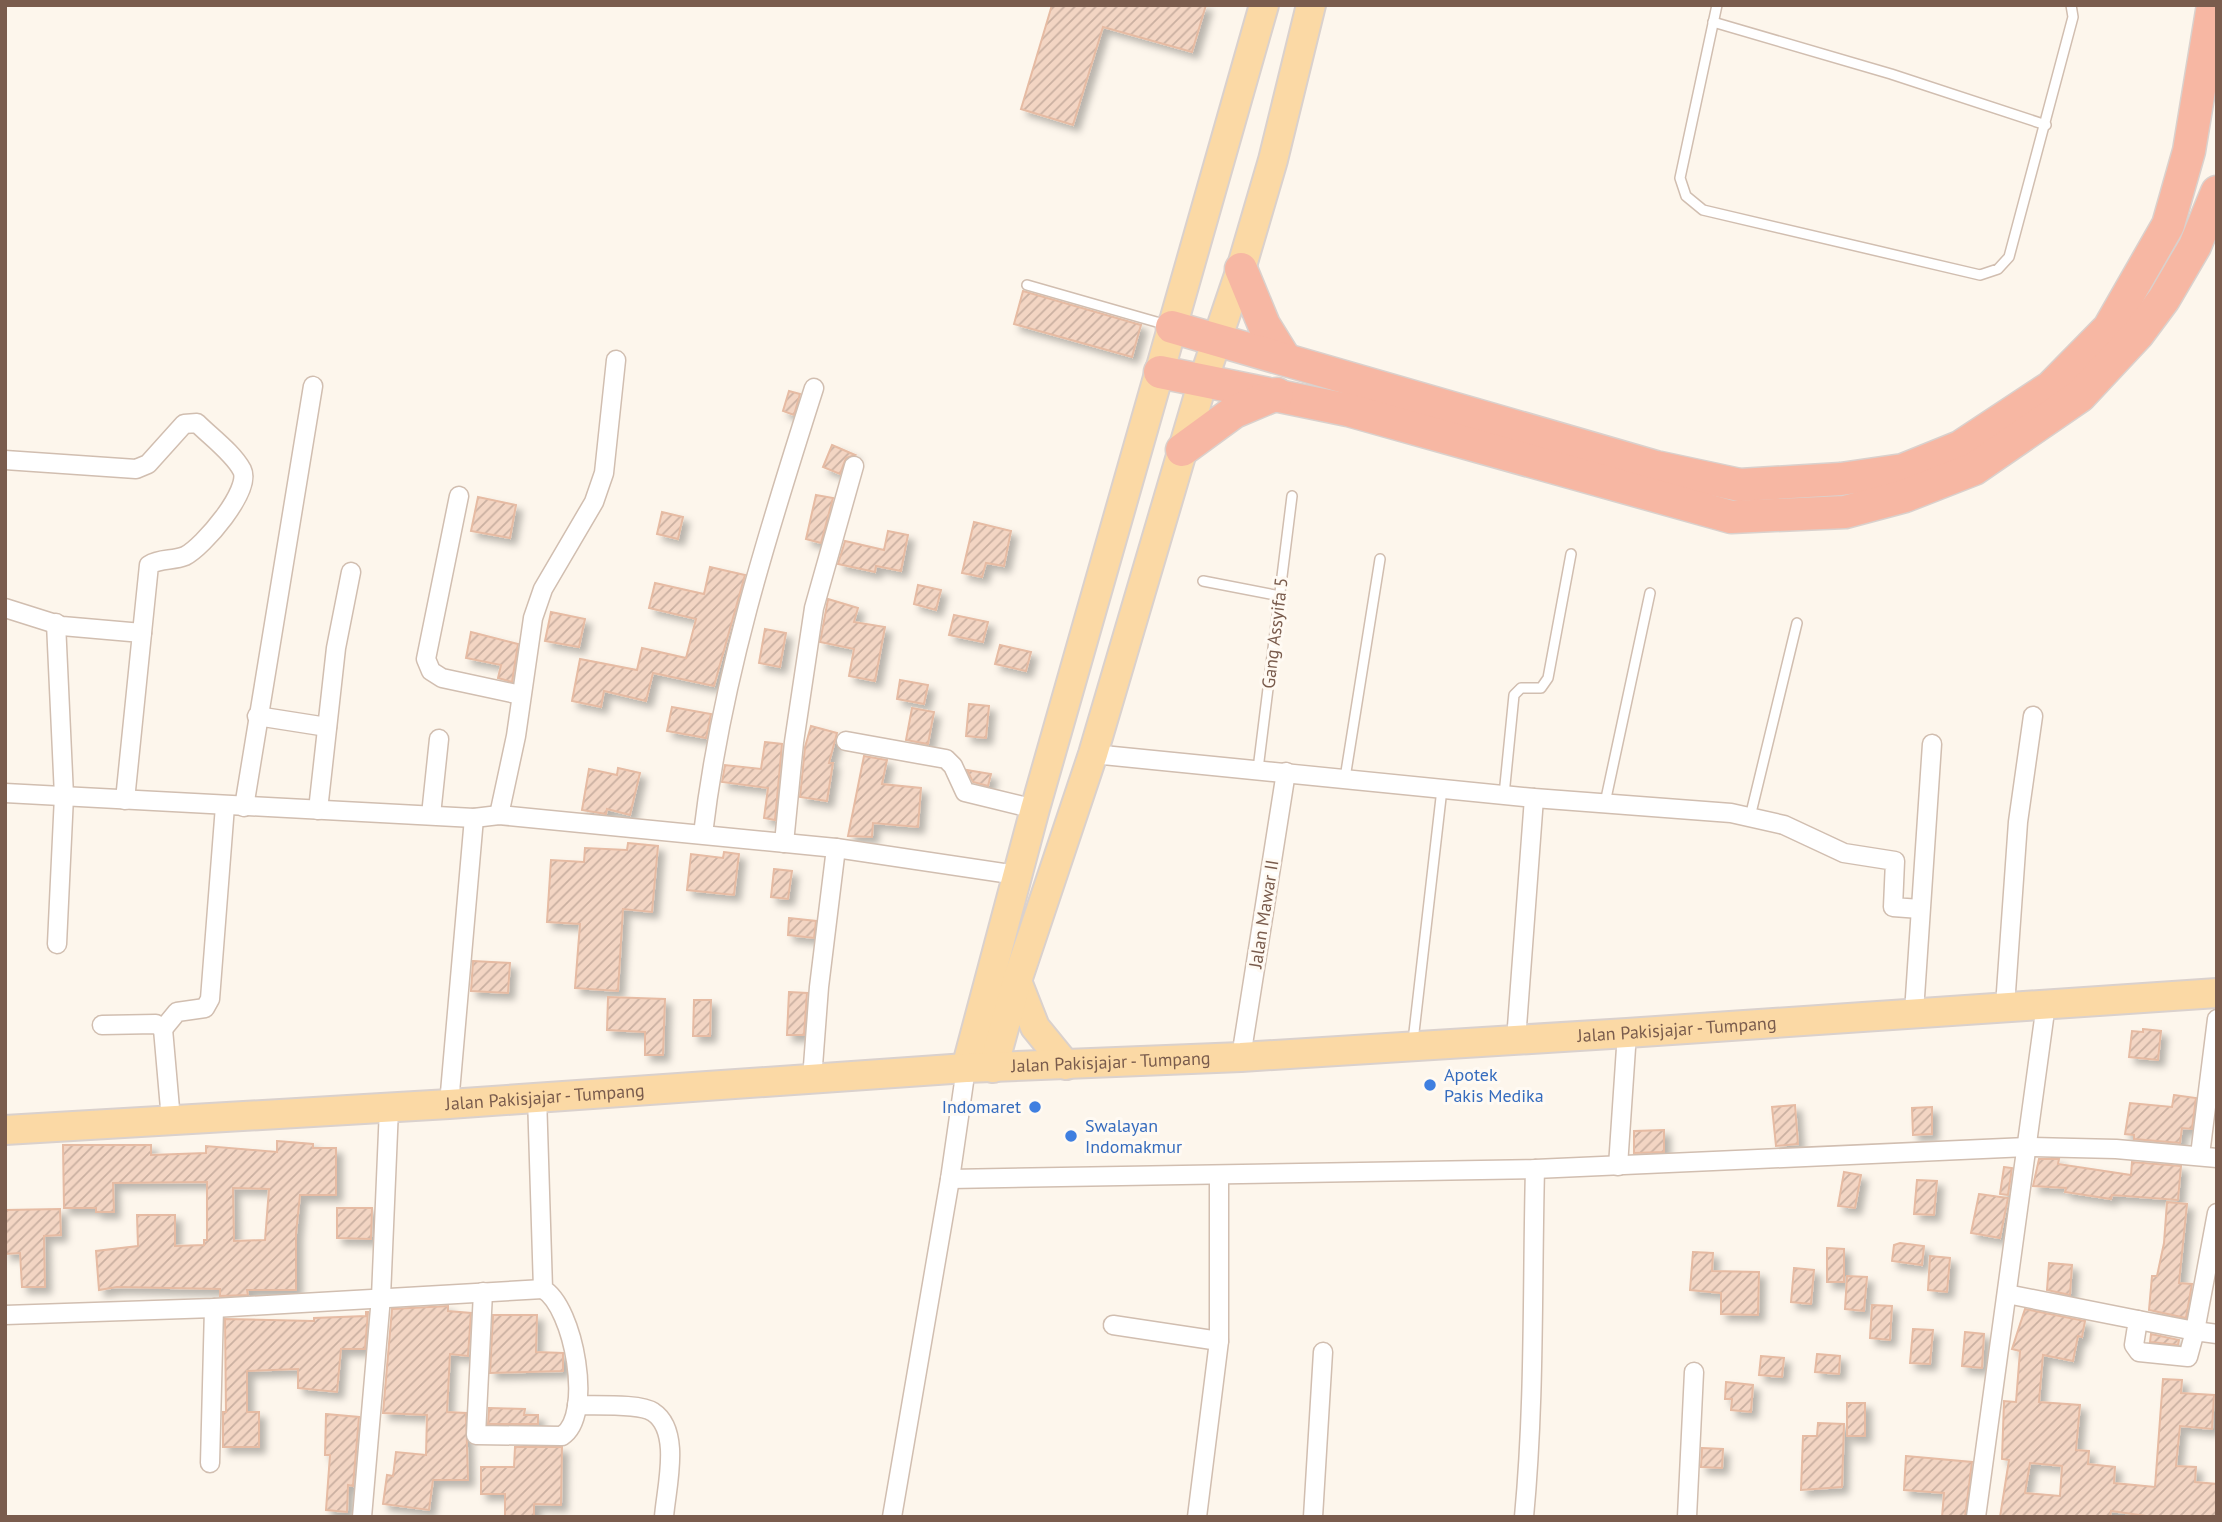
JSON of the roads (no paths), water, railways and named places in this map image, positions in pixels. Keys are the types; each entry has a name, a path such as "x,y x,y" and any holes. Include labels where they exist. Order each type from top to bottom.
{"highway":[{"path":"1172,327 1656,467 1740,485 1841,479 1903,470 1960,447 2051,387 2109,328 2168,225 2189,151 2213,5"},
{"path":"1160,372 1348,410 1731,517 1845,512 1905,496 1974,469 2080,396 2138,334 2164,299 2195,246 2217,192"},
{"path":"1241,269 1264,325 1285,359"},
{"path":"1182,450 1234,412 1277,394"}],"main road":[{"path":"979,1068 1017,875 1264,5"},
{"path":"979,1068 1017,981 1093,754 1182,450 1241,269 1273,160 1311,5"},
{"path":"1017,981 1035,1027 1066,1065"},
{"name":"Jalan Pakisjajar - Tumpang","path":"5,1130 389,1108 979,1068 1241,1057 1516,1040 2217,993"}],"street":[{"path":"499,815 533,618 543,589 594,502 604,473 616,360"},
{"path":"244,807 313,386"},
{"path":"703,834 711,766 727,683 763,548 814,388"},
{"path":"5,460 136,469 148,464 184,424 191,422 197,423 241,468 244,479 226,516 201,545 182,557 149,565 125,800"},
{"path":"784,843 794,742 814,608 854,466"},
{"path":"460,496 426,659 431,671 442,678 521,695"},
{"path":"318,810 336,648 351,572"},
{"path":"5,608 56,623 142,633"},
{"path":"56,623 64,796 57,944"},
{"path":"257,716 327,727"},
{"path":"2005,1006 2018,822 2033,716"},
{"path":"431,815 439,739"},
{"path":"846,741 946,759 953,766 965,792 1035,809"},
{"path":"1914,1012 1932,744"},
{"path":"1093,754 1534,798 1731,813 1784,825 1844,853 1895,861 1893,907 1920,909"},
{"name":"Jalan Mawar II","path":"1241,1057 1286,772"},
{"path":"5,793 225,807 474,818 499,815 836,848 1017,875"},
{"path":"1516,1040 1534,798"},
{"path":"171,1121 163,1029 177,1012 205,1008 210,999 225,807"},
{"path":"449,1104 474,818"},
{"path":"812,1079 819,987 836,848"},
{"path":"1976,1517 2046,1004"},
{"path":"950,1179 1219,1177 1535,1169 2027,1147 2208,1156 2217,1019"},
{"path":"102,1025 156,1024 163,1029"},
{"path":"1618,1166 1627,1033"},
{"path":"892,1517 950,1179 979,1068"},
{"path":"537,1097 543,1289"},
{"path":"362,1517 381,1297 389,1108"},
{"path":"1524,1517 1532,1430 1530,1375 1535,1169"},
{"path":"1197,1517 1219,1341 1219,1177"},
{"path":"2138,1320 2134,1347 2138,1352 2188,1357 2217,1213"},
{"path":"381,1297 543,1289"},
{"path":"5,1315 214,1308 381,1297 543,1289 555,1300 568,1325 577,1372 577,1405 572,1427 562,1436 476,1435 483,1292"},
{"path":"2007,1294 2217,1334"},
{"path":"210,1463 214,1308"},
{"path":"1113,1325 1219,1341"},
{"path":"1313,1517 1323,1352"},
{"path":"1687,1517 1694,1372"},
{"path":"577,1405 653,1411 664,1425 670,1444 664,1517"}],"lane":[{"path":"1717,5 1680,178 1686,196 1703,210 1980,275 1998,269 2009,257 2073,17 2071,5"},
{"path":"1713,22 1891,74 2046,125"},
{"path":"1027,285 1172,327"},
{"name":"Gang Assyifa 5","path":"1258,769 1292,496"},
{"path":"1504,795 1514,695 1521,688 1541,688 1548,678 1571,554"},
{"path":"1345,778 1380,559"},
{"path":"1203,581 1280,596"},
{"path":"1605,803 1650,593"},
{"path":"1750,817 1797,623"},
{"path":"1413,1046 1442,789"}],"place":[{"name":"Apotek Pakis Medika","path":"1430,1085"},
{"name":"Indomaret","path":"1035,1107"},
{"name":"Swalayan Indomakmur","path":"1071,1136"}]}
